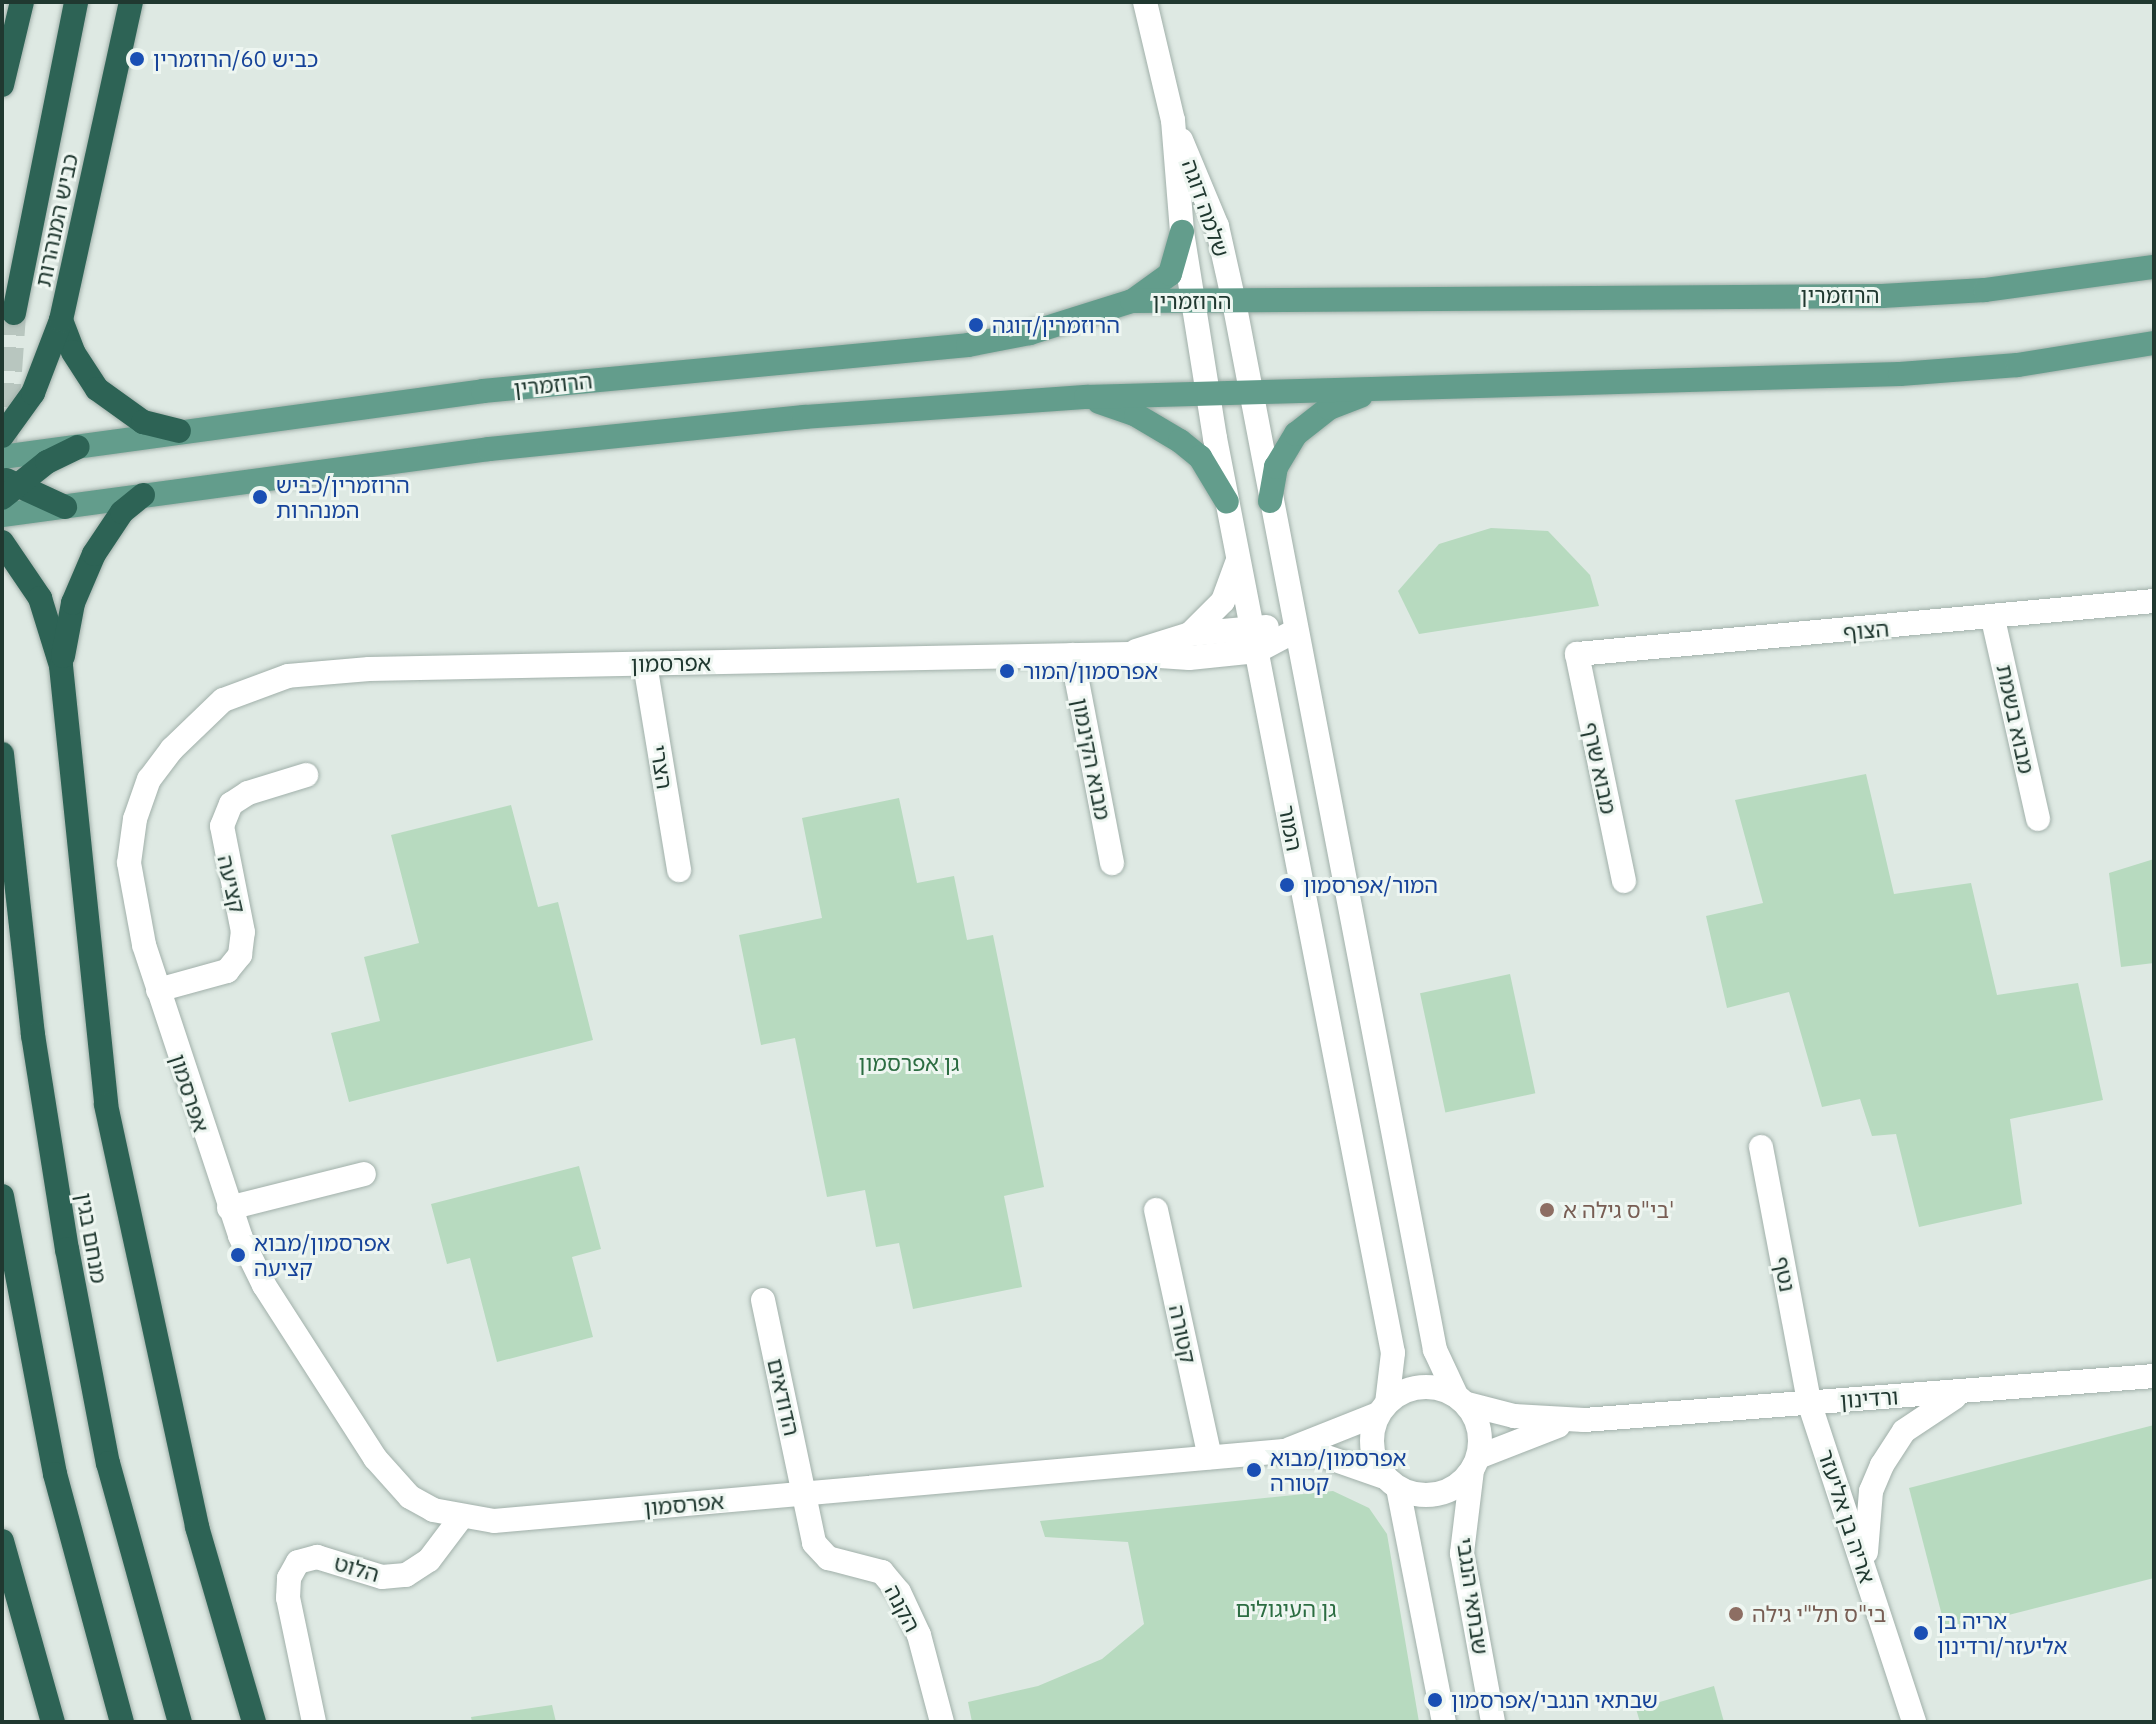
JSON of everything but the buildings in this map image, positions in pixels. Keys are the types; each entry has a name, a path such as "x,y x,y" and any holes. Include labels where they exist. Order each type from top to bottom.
{"highway":[{"path":"2,85 22,2"},
{"path":"14,313 76,2"},
{"name":"כביש המנהרות","path":"2,436 33,393 61,320 131,2"},
{"path":"61,320 79,364 97,389 143,422 179,431"},
{"path":"7,487 78,447"},
{"path":"7,487 65,507"},
{"path":"61,666 84,575 112,524 143,495"},
{"path":"2,542 40,598 61,666 106,1105 197,1527 254,1722"},
{"name":"מנחם בגין","path":"2,754 33,1035 67,1249 108,1463 180,1722"},
{"path":"2,1196 55,1474 122,1722"},
{"path":"2,1541 53,1722"}],"main road":[{"path":"1132,301 1170,274 1182,232"},
{"name":"הרוזמרין","path":"2,457 483,391 968,345 1030,333 1081,313 1132,301 1882,296 1985,290 2154,267"},
{"path":"2,515 489,449 804,417 1086,397 1900,374 2018,365 2154,343"},
{"path":"1270,501 1276,467 1308,421 1353,399 1388,389"},
{"path":"1086,397 1136,415 1180,441 1200,457 1227,502"}],"street":[{"name":"שלמה דוגה","path":"1145,2 1173,120 1182,232 1192,301"},
{"name":"שלמה דוגה","path":"1173,120 1217,226 1249,393"},
{"name":"המור","path":"1192,301 1227,502 1393,1353 1383,1408"},
{"name":"המור","path":"1249,393 1435,1350 1461,1400"},
{"path":"1190,634 1223,601 1238,556"},
{"name":"הצוף","path":"1577,654 1993,619 2154,601"},
{"name":"מבוא בשמת","path":"1993,619 2038,819"},
{"name":"אפרסמון","path":"1130,654 1190,634 1252,624 1295,631"},
{"name":"אפרסמון","path":"1295,631 1257,651 1189,658 1130,654 324,671 248,686 223,700 149,779 135,819 129,863 158,990 229,1208 264,1285 375,1458 410,1497 460,1519 494,1521 1284,1451 1321,1455 1391,1483"},
{"name":"מבוא שרף","path":"1577,654 1624,881"},
{"name":"מבוא הקינמון","path":"1072,655 1112,863"},
{"name":"הצרי","path":"645,664 679,870"},
{"name":"קציעה","path":"158,990 227,971 240,955 243,932 222,826 231,804 248,793 306,775"},
{"name":"נטף","path":"1761,1147 1809,1402"},
{"path":"229,1208 364,1174"},
{"name":"קטורה","path":"1156,1210 1210,1457"},
{"name":"הדודאים","path":"763,1300 806,1493"},
{"name":"ורדינון","path":"1461,1400 1514,1416 1584,1420 2154,1376"},
{"path":"1391,1483 1430,1496 1447,1492 1475,1464 1479,1428 1461,1400 1443,1389 1413,1388 1383,1408 1371,1447 1391,1483 1444,1722"},
{"path":"1867,1574 1866,1521 1882,1465 1904,1431 1963,1392"},
{"name":"אריה בן אליעזר","path":"1809,1402 1914,1722"},
{"name":"אפרסמון","path":"1284,1451 1383,1408"},
{"name":"ורדינון","path":"1475,1464 1524,1436 1584,1420"},
{"name":"שבתאי הנגבי","path":"1475,1464 1462,1553 1493,1722"},
{"name":"הקנה","path":"806,1493 814,1543 828,1558 882,1572 899,1592 919,1635 942,1722"},
{"name":"הלוט","path":"314,1722 288,1598 289,1578 298,1562 317,1557 382,1577 406,1575 429,1560 460,1519"}],"green space":[{"path":"1491,528 1548,531 1590,575 1599,606 1419,634 1398,591 1439,544"},
{"path":"1866,774 1894,894 1971,883 1997,995 2078,983 2103,1100 2010,1119 2022,1204 1919,1227 1896,1134 1872,1136 1860,1099 1822,1107 1789,992 1727,1008 1706,916 1763,903 1735,800"},
{"name":"גן אפרסמון","path":"899,798 917,883 954,876 967,940 993,935 1044,1187 1004,1196 1022,1287 913,1309 899,1243 876,1247 865,1190 827,1197 795,1038 761,1045 739,935 822,918 802,818"},
{"path":"511,805 538,907 558,902 593,1040 349,1102 331,1033 380,1021 364,957 419,943 391,835"},
{"path":"2154,859 2154,963 2121,967 2109,873"},
{"path":"1510,974 1535,1093 1445,1112 1420,993"},
{"path":"579,1166 601,1249 572,1257 593,1337 497,1362 470,1258 447,1264 431,1204"},
{"path":"2154,1425 2154,1578 1946,1631 1909,1488"},
{"name":"גן העיגולים","path":"1333,1491 1369,1508 1387,1534 1419,1722 972,1722 968,1702 1038,1686 1102,1659 1144,1624 1128,1542 1045,1537 1040,1521"},
{"path":"1714,1686 1724,1722 1640,1722 1636,1709"},
{"path":"552,1705 556,1722 472,1722 471,1717"}],"tunnel":[{"path":"5,443 14,313"}],"place":[{"name":"כביש 60/הרוזמרין","path":"137,59"},
{"name":"הרוזמרין/דוגה","path":"976,325"},
{"name":"הרוזמרין/כביש המנהרות","path":"260,497"},
{"name":"אפרסמון/המור","path":"1007,671"},
{"name":"המור/אפרסמון","path":"1287,885"},
{"name":"בי\"ס גילה א'","path":"1547,1210"},
{"name":"אפרסמון/מבוא קציעה","path":"238,1255"},
{"name":"אפרסמון/מבוא קטורה","path":"1254,1470"},
{"name":"בי\"ס תל\"י גילה","path":"1736,1614"},
{"name":"אריה בן אליעזר/ורדינון","path":"1921,1633"},
{"name":"שבתאי הנגבי/אפרסמון","path":"1435,1700"}]}
